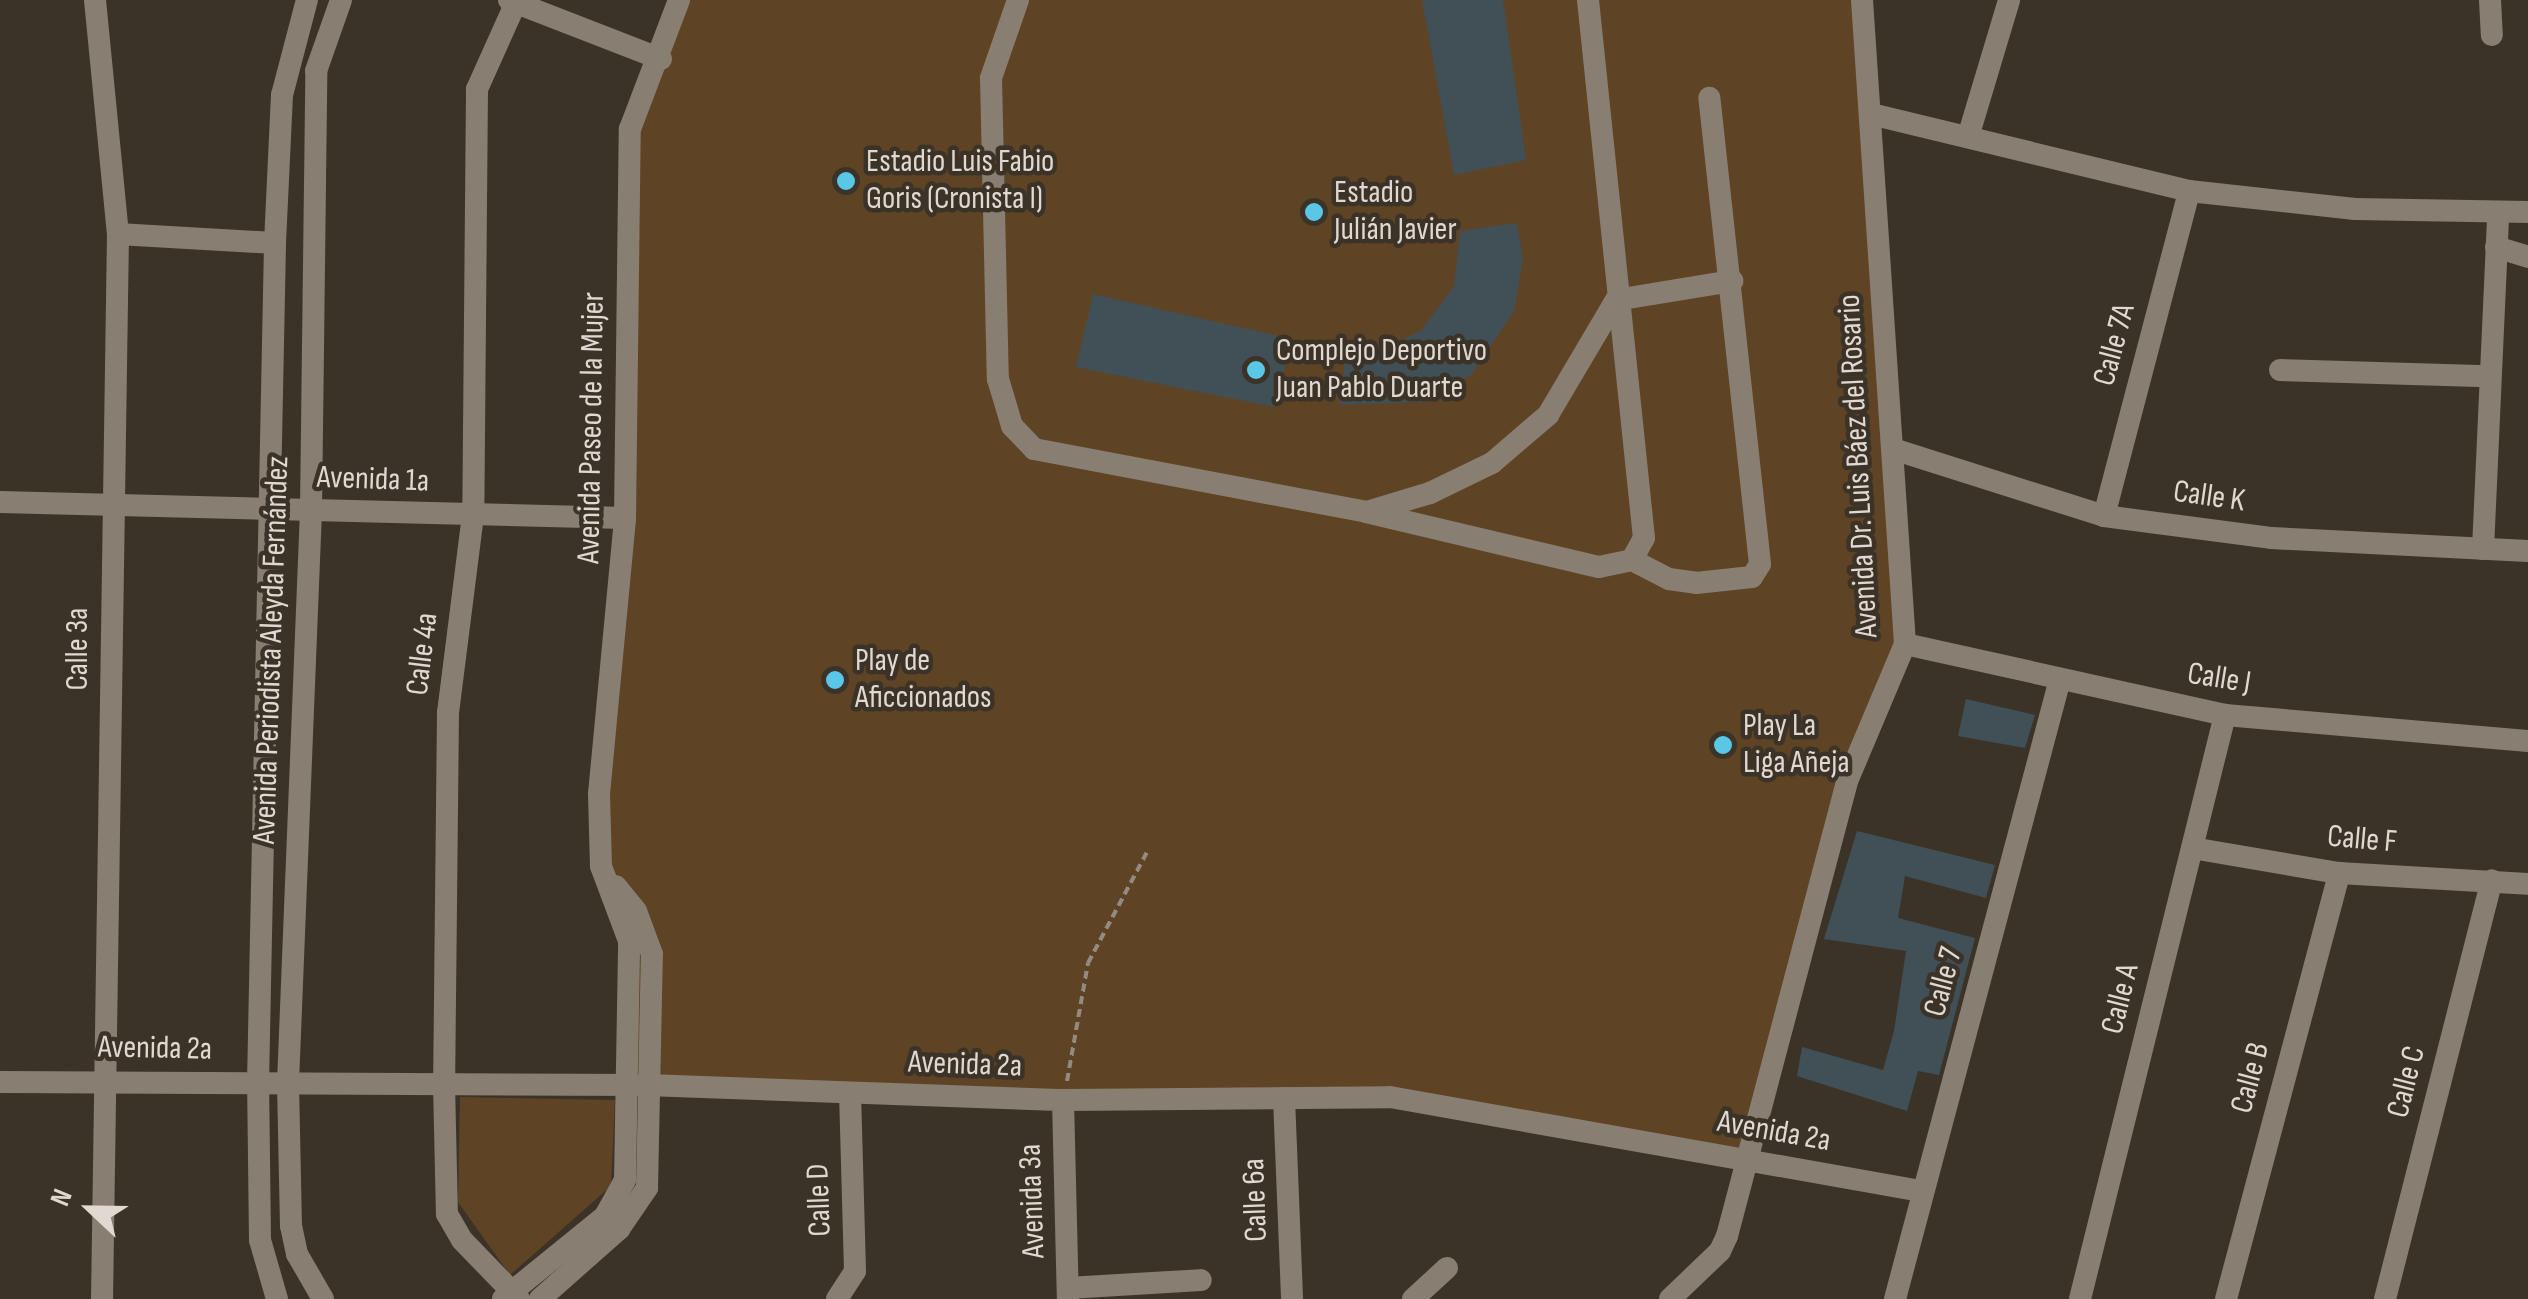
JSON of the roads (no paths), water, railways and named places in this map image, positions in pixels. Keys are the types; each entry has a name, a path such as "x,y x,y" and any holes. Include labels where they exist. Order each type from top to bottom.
{"street":[{"name":"Calle 3a","path":"96,0 118,234 102,1299"},
{"name":"Avenida Periodista Aleyda Fernández","path":"277,1299 260,1240 258,1084 272,510 274,243 282,95 306,0"},
{"name":"Avenida Periodista Aleyda Fernández","path":"323,1299 297,1254 292,1226 288,1083 311,511 316,72 341,0"},
{"name":"Avenida Paseo de la Mujer","path":"511,1296 605,1216 625,1180 652,954 636,912 601,866 599,794 624,518 630,129 661,59 680,0"},
{"path":"1018,0 991,78 998,378 1012,426 1034,448 1366,512 1599,567 1632,560 1669,579 1696,582 1758,572 1732,281 1708,98"},
{"path":"1588,0 1616,300 1644,538 1632,560"},
{"name":"Avenida Dr. Luis Báez del Rosario","path":"1670,1299 1720,1251 1848,778 1906,644 1862,0"},
{"path":"1968,137 2010,0"},
{"path":"2490,0 2492,35"},
{"path":"514,1 661,59"},
{"name":"Calle 4a","path":"511,1296 462,1240 447,1214 444,1084 448,712 473,516 477,90 514,1"},
{"path":"1871,114 2189,191 2355,209 2528,212"},
{"name":"Calle 7A","path":"2104,516 2189,191"},
{"path":"2483,549 2487,376 2498,212"},
{"path":"118,234 274,243"},
{"path":"2496,247 2528,256"},
{"path":"1366,512 1430,493 1492,463 1548,414 1616,300 1732,281"},
{"path":"2280,370 2487,376"},
{"name":"Calle K","path":"1892,449 2104,516 2271,538 2528,551"},
{"name":"Avenida 1a","path":"0,502 624,518"},
{"name":"Calle J","path":"1906,644 2059,682 2225,715 2528,741"},
{"name":"Calle 7","path":"1894,1299 2059,682"},
{"name":"Calle A","path":"2080,1299 2225,715"},
{"name":"Calle F","path":"2192,848 2339,873 2528,884"},
{"name":"Calle B","path":"2226,1299 2339,873"},
{"name":"Calle C","path":"2384,1299 2492,880"},
{"name":"Avenida 2a","path":"0,1082 636,1086 1064,1100 1390,1097 1921,1191"},
{"name":"Avenida Paseo de la Mujer","path":"540,1299 620,1229 647,1188 636,1086"},
{"name":"Calle D","path":"837,1299 855,1271 850,1094"},
{"name":"Calle 6a","path":"1284,1098 1292,1299"},
{"name":"Avenida 3a","path":"1064,1100 1068,1294"},
{"path":"1413,1299 1447,1268"},
{"path":"1068,1294 1202,1280"}],"place":[{"name":"Estadio Luis Fabio Goris (Cronista I)","path":"846,181"},
{"name":"Estadio Julián Javier","path":"1314,212"},
{"name":"Complejo Deportivo Juan Pablo Duarte","path":"1256,370"},
{"name":"Play de Aficcionados","path":"835,680"},
{"name":"Play La Liga Añeja","path":"1723,745"}]}
